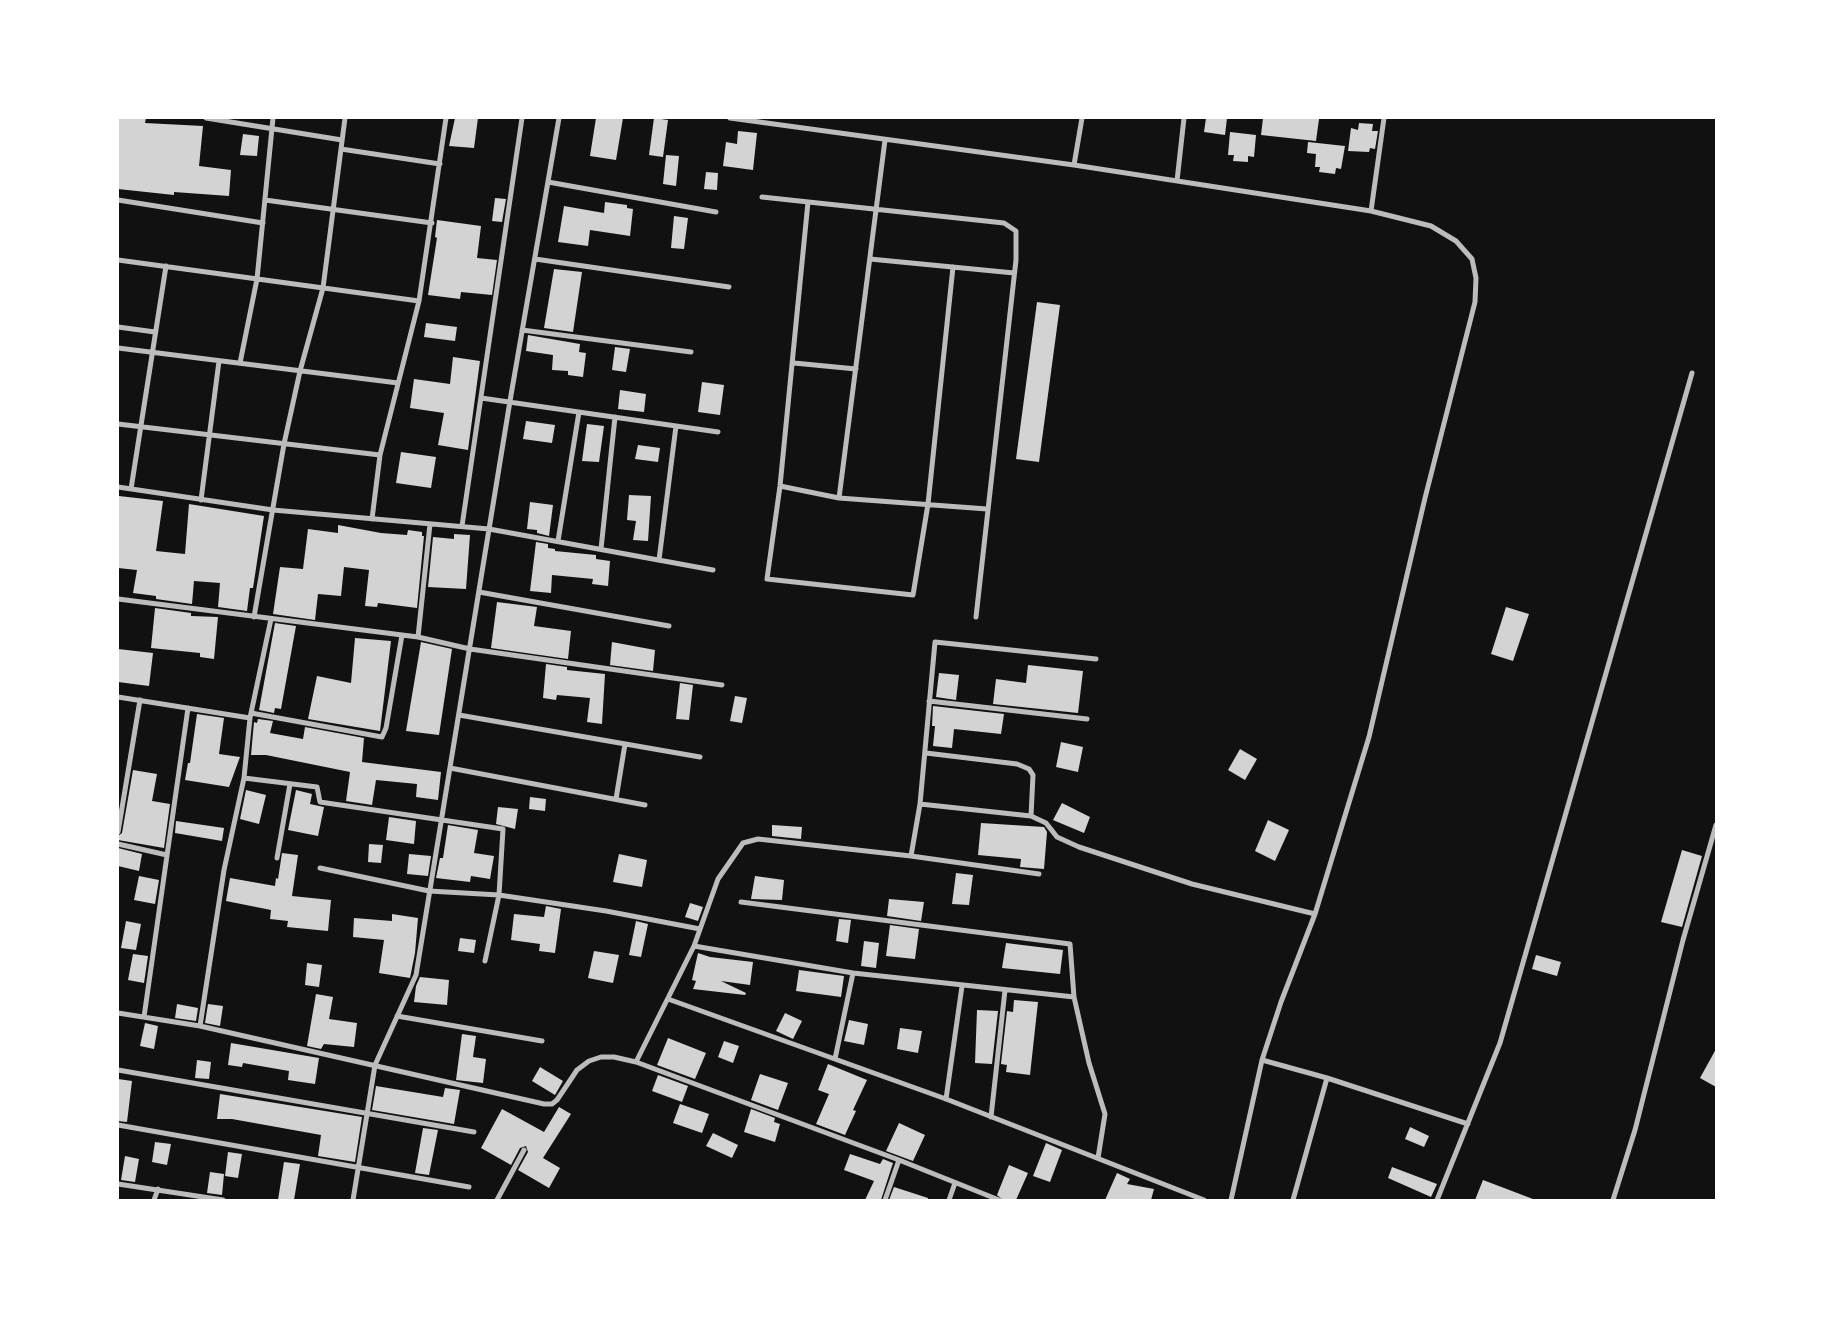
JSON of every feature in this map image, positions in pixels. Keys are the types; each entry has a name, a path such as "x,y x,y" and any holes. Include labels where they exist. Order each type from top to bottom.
{"street":[{"path":"206,118 342,140"},
{"path":"240,363 257,279 273,118"},
{"path":"254,617 284,444 300,371 322,288 345,118"},
{"path":"372,519 380,455 419,301 446,118"},
{"path":"462,526 522,118"},
{"path":"353,1200 375,1065 416,975 510,401 559,118"},
{"path":"730,118 1074,165 1371,211 1431,226 1456,241 1472,259 1476,278 1475,302 1425,498 1369,737 1315,914 1280,1002 1262,1060 1231,1200"},
{"path":"1074,165 1082,118"},
{"path":"1177,181 1184,118"},
{"path":"1371,211 1384,118"},
{"path":"839,498 885,140"},
{"path":"341,148 440,164"},
{"path":"548,182 716,212"},
{"path":"762,197 1004,223 1016,231 1014,273 986,509 976,617"},
{"path":"118,200 263,223"},
{"path":"265,200 432,223"},
{"path":"808,202 794,363 767,579 913,595 928,504 953,267"},
{"path":"535,259 729,287"},
{"path":"870,259 1014,273"},
{"path":"118,260 419,301"},
{"path":"131,489 166,266"},
{"path":"118,327 155,332"},
{"path":"522,330 692,352"},
{"path":"118,348 398,383"},
{"path":"201,500 219,360"},
{"path":"794,363 856,369"},
{"path":"1437,1200 1500,1043 1692,373"},
{"path":"481,398 718,432"},
{"path":"558,541 579,412"},
{"path":"601,549 615,417"},
{"path":"118,424 380,455"},
{"path":"659,560 676,426"},
{"path":"780,486 839,498 986,509"},
{"path":"118,488 273,510 489,529 713,570"},
{"path":"418,637 430,524"},
{"path":"479,592 669,626"},
{"path":"118,599 418,637 470,649 722,685"},
{"path":"200,1026 224,870 244,778 250,715 271,619"},
{"path":"118,696 382,737 386,728 402,635"},
{"path":"911,856 926,753 935,642 1096,659"},
{"path":"118,832 140,700"},
{"path":"929,701 1087,718"},
{"path":"144,1017 188,708"},
{"path":"459,715 700,757"},
{"path":"616,799 625,744"},
{"path":"926,753 1017,764 1028,769 1033,775 1031,816"},
{"path":"450,768 645,805"},
{"path":"244,778 317,787 320,802 503,829 499,895 484,962"},
{"path":"277,858 290,784"},
{"path":"920,804 1031,816 1046,823 1056,837 1079,847 1192,884 1315,914"},
{"path":"1613,1200 1635,1130 1683,940 1716,825"},
{"path":"636,1062 694,946 718,879 743,843 758,839 911,856 1039,874"},
{"path":"118,844 167,855"},
{"path":"320,868 429,891 499,895 700,929"},
{"path":"741,902 1070,944 1074,997 1089,1062 1105,1114 1098,1158"},
{"path":"694,946 853,973 1074,997"},
{"path":"835,1059 853,973"},
{"path":"946,1099 962,986"},
{"path":"992,1117 1006,990"},
{"path":"668,999 946,1099 1204,1200"},
{"path":"118,1012 200,1026 552,1104 577,1070 589,1061 601,1057 614,1057 636,1062 999,1200"},
{"path":"398,1016 542,1041"},
{"path":"1262,1060 1327,1078 1468,1124"},
{"path":"118,1070 474,1132"},
{"path":"1293,1200 1327,1078"},
{"path":"118,1125 358,1169 469,1187"},
{"path":"497,1200 524,1150"},
{"path":"885,1200 898,1160"},
{"path":"949,1200 955,1183"},
{"path":"118,1184 223,1200"},
{"path":"154,1200 158,1189"}],"building":[{"path":"118,118 146,118 145,123 203,126 199,166 231,170 229,196 174,192 174,195 118,189"},
{"path":"455,118 478,118 474,148 449,146"},
{"path":"596,118 623,118 616,160 590,156"},
{"path":"654,118 668,120 663,157 649,155"},
{"path":"1206,118 1227,118 1225,135 1204,132"},
{"path":"1263,118 1319,119 1316,141 1261,135"},
{"path":"1359,123 1373,124 1372,131 1378,131 1375,149 1370,148 1369,152 1348,151 1351,128 1358,130"},
{"path":"738,131 757,133 753,170 723,166 726,142 737,144"},
{"path":"1230,132 1256,135 1254,157 1248,156 1248,162 1233,161 1234,155 1228,155"},
{"path":"243,134 259,136 257,156 240,155"},
{"path":"1308,142 1345,146 1341,169 1336,168 1335,174 1319,172 1320,167 1315,167 1316,154 1307,153"},
{"path":"666,155 679,156 676,186 663,184"},
{"path":"706,172 718,173 717,190 704,189"},
{"path":"495,198 506,199 502,222 492,221"},
{"path":"605,202 627,205 627,208 633,209 630,236 590,230 588,246 558,242 564,206 604,213"},
{"path":"674,216 688,218 684,249 671,248"},
{"path":"437,220 481,226 477,258 497,260 492,295 461,292 460,299 428,295 437,238 435,237"},
{"path":"554,269 582,272 573,332 544,328"},
{"path":"1037,302 1060,305 1039,462 1016,459"},
{"path":"426,323 457,327 455,341 424,337"},
{"path":"528,335 580,344 579,352 586,353 583,377 568,375 568,371 552,370 553,355 526,351"},
{"path":"615,347 630,349 626,372 612,370"},
{"path":"453,357 480,361 468,450 438,445 444,413 410,408 414,379 450,384"},
{"path":"702,382 724,385 720,415 698,412"},
{"path":"620,390 646,394 644,412 618,409"},
{"path":"526,421 555,425 552,443 523,439"},
{"path":"587,424 604,426 599,462 582,461"},
{"path":"638,445 660,448 658,462 635,459"},
{"path":"401,452 436,457 431,488 396,483"},
{"path":"629,495 651,496 648,541 633,540 636,521 627,520"},
{"path":"119,496 163,501 156,551 185,554 189,504 264,516 253,588 250,588 247,611 218,607 220,583 194,581 192,604 156,599 156,596 133,593 137,570 118,568"},
{"path":"530,502 553,505 549,536 537,533 537,530 527,529"},
{"path":"338,525 381,533 407,535 408,530 422,532 422,536 424,536 417,608 378,603 377,607 365,606 369,570 344,567 341,596 318,594 315,620 273,614 280,567 303,569 308,529 338,533"},
{"path":"454,534 470,535 466,589 428,587 433,537 454,539"},
{"path":"536,542 548,544 548,548 555,549 555,551 596,555 596,559 610,561 608,586 592,584 593,579 552,575 551,593 530,591"},
{"path":"497,602 537,607 534,626 571,631 568,659 491,648"},
{"path":"1506,607 1529,614 1513,661 1491,654"},
{"path":"155,608 191,613 191,616 218,617 214,659 200,657 200,653 151,648"},
{"path":"275,623 296,626 281,709 275,708 274,713 259,710"},
{"path":"355,638 391,641 380,731 308,719 317,676 351,683"},
{"path":"421,642 452,649 439,735 406,731"},
{"path":"612,642 655,650 653,671 610,665"},
{"path":"118,649 153,653 149,686 118,682"},
{"path":"546,664 567,667 567,670 605,674 602,724 587,722 590,698 557,695 556,700 543,698"},
{"path":"1028,665 1083,671 1078,713 993,704 996,679 1026,683"},
{"path":"939,673 959,675 956,700 936,697"},
{"path":"680,683 693,685 689,720 676,719"},
{"path":"735,696 747,698 742,723 730,721"},
{"path":"933,706 1004,714 1001,734 954,729 952,748 933,746 935,726 932,726"},
{"path":"197,714 224,718 219,754 240,757 229,787 185,780 188,763 190,763"},
{"path":"258,719 273,721 270,733 303,739 305,727 364,738 362,762 441,772 438,800 416,797 417,784 376,780 372,805 346,801 350,772 266,755 251,755 254,722 257,723"},
{"path":"1061,742 1083,747 1078,772 1056,767"},
{"path":"1240,749 1257,759 1245,780 1228,770"},
{"path":"133,770 157,774 152,801 170,804 164,848 118,840 118,836 122,833"},
{"path":"246,790 266,795 259,824 240,819"},
{"path":"296,790 312,794 310,804 324,807 318,836 288,830"},
{"path":"530,797 546,799 545,811 529,809"},
{"path":"1062,803 1090,817 1084,833 1053,820"},
{"path":"498,807 518,809 515,829 496,824"},
{"path":"389,817 416,821 414,844 386,840"},
{"path":"1268,820 1289,830 1275,861 1255,851"},
{"path":"176,821 224,828 222,841 175,833"},
{"path":"981,823 1044,827 1047,832 1044,869 1020,867 1021,859 978,855"},
{"path":"448,825 478,830 474,853 494,856 490,879 471,876 470,882 436,878 440,858 443,858"},
{"path":"772,825 802,827 801,839 772,836"},
{"path":"369,844 383,845 381,863 368,862"},
{"path":"118,848 142,854 139,871 118,866"},
{"path":"1682,850 1702,856 1682,927 1661,922"},
{"path":"282,853 298,855 292,896 331,900 328,931 287,927 288,921 270,919 271,910 226,901 230,878 275,886"},
{"path":"409,854 431,856 428,876 407,874"},
{"path":"619,854 647,860 642,887 613,882"},
{"path":"956,873 973,875 969,905 952,904"},
{"path":"139,876 159,880 155,904 134,900"},
{"path":"755,876 784,880 782,900 751,899"},
{"path":"889,899 924,902 921,921 887,916"},
{"path":"690,903 703,907 698,921 685,917"},
{"path":"546,906 561,909 555,953 539,951 540,944 511,940 514,914 544,917"},
{"path":"392,914 418,918 415,953 410,978 379,973 384,940 353,937 354,918 392,921"},
{"path":"839,919 851,920 848,943 836,941"},
{"path":"126,921 141,924 136,950 121,948"},
{"path":"636,921 648,924 641,957 629,955"},
{"path":"890,925 919,929 915,959 886,956"},
{"path":"460,938 476,940 474,953 458,951"},
{"path":"864,941 879,943 876,968 861,966"},
{"path":"1006,943 1063,950 1060,974 1002,968"},
{"path":"594,951 619,955 613,983 588,978"},
{"path":"698,953 710,957 753,962 750,985 721,981 746,993 745,995 693,989 696,981 692,980"},
{"path":"133,954 148,956 144,983 128,980"},
{"path":"1536,955 1561,962 1557,976 1532,969"},
{"path":"307,963 322,965 319,987 305,985"},
{"path":"799,970 844,976 841,997 796,991"},
{"path":"420,977 449,980 447,1005 414,1002 416,986"},
{"path":"316,994 333,997 329,1019 357,1023 354,1047 324,1044 321,1049 307,1046"},
{"path":"1014,1000 1038,1002 1030,1075 1006,1072 1007,1065 1001,1064 1007,1011 1013,1012"},
{"path":"177,1004 198,1008 196,1021 175,1018"},
{"path":"208,1004 223,1006 220,1026 205,1023"},
{"path":"977,1010 998,1011 992,1064 975,1063"},
{"path":"785,1013 802,1021 793,1039 776,1031"},
{"path":"849,1020 868,1024 864,1045 844,1041"},
{"path":"145,1023 158,1026 154,1049 140,1046"},
{"path":"900,1028 922,1031 918,1053 897,1049"},
{"path":"462,1034 476,1036 473,1057 486,1059 483,1083 456,1080"},
{"path":"668,1038 706,1053 695,1079 657,1065"},
{"path":"724,1041 739,1046 733,1063 718,1057"},
{"path":"231,1043 319,1058 315,1084 288,1080 289,1071 243,1063 242,1067 228,1065"},
{"path":"1716,1049 1716,1087 1700,1078"},
{"path":"197,1060 211,1062 209,1079 195,1078"},
{"path":"828,1064 867,1080 853,1110 856,1111 845,1135 816,1124 829,1094 818,1090"},
{"path":"540,1067 563,1081 555,1095 532,1081"},
{"path":"760,1074 788,1083 778,1110 751,1100"},
{"path":"658,1075 688,1086 682,1102 652,1091"},
{"path":"118,1079 132,1081 127,1122 118,1121"},
{"path":"376,1086 443,1097 445,1088 460,1090 454,1124 372,1110"},
{"path":"220,1094 362,1117 355,1162 318,1156 321,1135 232,1119 217,1119"},
{"path":"680,1104 709,1114 702,1133 673,1123"},
{"path":"559,1107 571,1114 543,1158 560,1168 549,1188 518,1170 528,1152 526,1146 520,1148 511,1165 481,1148 502,1109 544,1132"},
{"path":"751,1109 775,1118 774,1122 780,1124 775,1142 744,1132"},
{"path":"899,1123 925,1135 913,1161 886,1151"},
{"path":"1410,1127 1429,1136 1424,1147 1405,1139"},
{"path":"423,1128 438,1130 429,1175 415,1173"},
{"path":"713,1133 738,1145 732,1158 706,1146"},
{"path":"155,1142 171,1144 167,1165 152,1162"},
{"path":"1046,1143 1062,1150 1050,1182 1033,1176"},
{"path":"228,1152 242,1154 238,1178 225,1176"},
{"path":"850,1154 880,1164 883,1159 893,1163 881,1200 865,1200 874,1181 844,1170"},
{"path":"125,1156 139,1159 135,1182 121,1180"},
{"path":"284,1162 300,1164 294,1200 278,1200"},
{"path":"1009,1165 1028,1173 1016,1200 1003,1200 997,1195"},
{"path":"1392,1167 1437,1184 1431,1197 1388,1178"},
{"path":"210,1172 224,1174 222,1195 207,1193"},
{"path":"1117,1173 1130,1179 1127,1184 1154,1189 1151,1200 1105,1200"},
{"path":"1483,1180 1533,1199 1533,1200 1475,1200"},
{"path":"894,1187 928,1198 928,1200 889,1200"}]}
